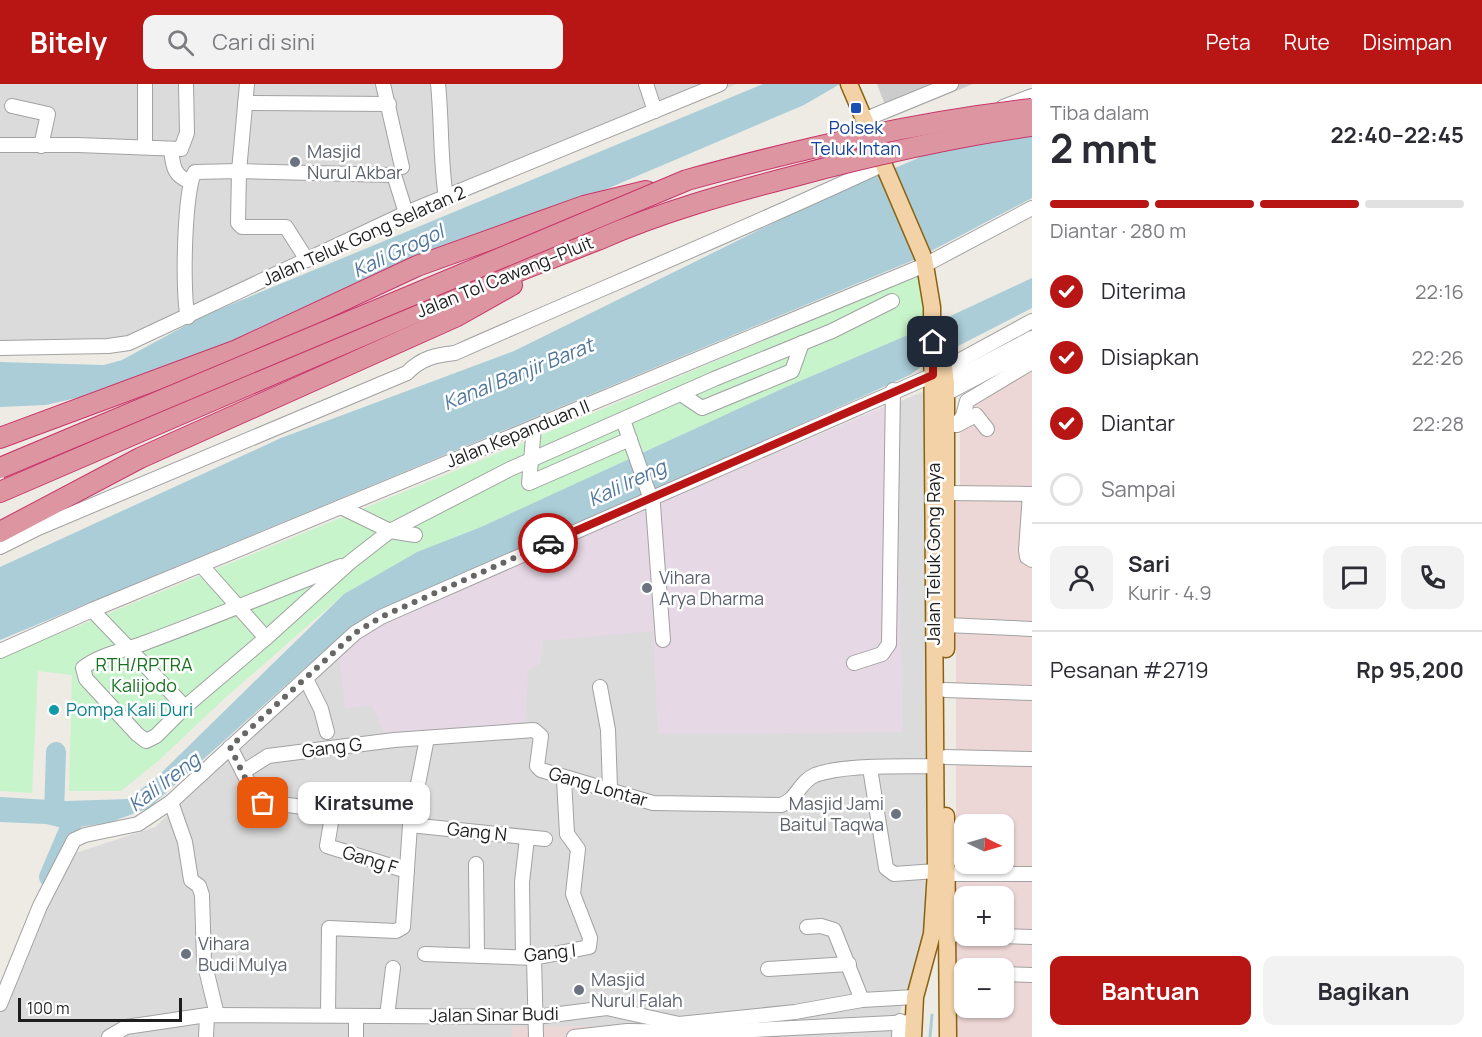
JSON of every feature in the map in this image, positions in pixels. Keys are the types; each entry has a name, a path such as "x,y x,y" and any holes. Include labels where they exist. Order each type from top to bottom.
{"highway":[{"name":"Jalan Tol Cawang–Pluit","path":"0,468 687,180 763,159 896,130 985,114 1032,109"},
{"name":"Jalan Tol Cawang–Pluit","path":"0,492 445,300 617,232 764,184 956,138 1032,126"},
{"path":"0,438 237,350 417,266 584,206 687,180"},
{"path":"0,532 140,458 456,316 571,251"}],"main road":[{"name":"Jalan Teluk Gong Raya","path":"849,84 939,281 936,321 939,378 941,872 928,953 915,996 909,1027"},
{"name":"Jalan Teluk Gong Raya","path":"861,84 873,116 882,154"},
{"name":"Jalan Teluk Gong Raya","path":"939,378 951,425 940,624 946,694 940,761"},
{"name":"Jalan Teluk Gong Raya","path":"941,872 954,927"},
{"name":"Jalan Teluk Gong Raya","path":"954,940 948,954 954,968"},
{"path":"928,953 948,954"},
{"name":"Jalan Teluk Gong Raya","path":"948,1037 954,989"}],"street":[{"path":"145,84 145,147"},
{"path":"0,146 145,147 180,150 185,146 188,120 186,84"},
{"path":"246,84 239,171 238,223 242,227 286,227 307,260"},
{"path":"383,84 402,167"},
{"path":"438,84 441,119 440,151 446,198"},
{"path":"646,84 655,111"},
{"name":"Jalan Teluk Gong Selatan 2","path":"0,348 120,345 147,336 406,213 655,111 694,89 720,84"},
{"path":"873,116 951,84"},
{"path":"0,546 407,373 416,364 433,356 455,353 617,280 791,208 882,154 954,122 964,123 1032,96"},
{"path":"245,103 389,104"},
{"path":"12,106 48,114 41,146"},
{"path":"171,149 173,169 177,176 191,183"},
{"path":"188,317 184,299 185,234 191,183 195,172 391,175 395,178 406,213"},
{"name":"Jalan Kepanduan II","path":"0,651 92,610 929,260 1032,207"},
{"path":"349,563 90,663 83,670 86,679 137,734 146,741 153,739 185,707 349,563 390,531 531,460 802,343 892,301"},
{"path":"939,378 1032,321"},
{"path":"681,394 702,408 792,371 802,343"},
{"path":"0,1004 40,906 74,840 85,835 138,824 171,802 355,633 381,617 893,390 1030,350"},
{"path":"951,425 963,416 967,401 1030,350"},
{"path":"854,663 882,654 889,644 893,390"},
{"path":"951,425 976,415 987,429"},
{"path":"623,420 651,497 663,640"},
{"path":"534,427 528,482 530,483 630,439"},
{"path":"946,493 1031,494 1026,550 1027,557 1032,560"},
{"path":"341,507 390,531 415,535"},
{"path":"201,565 266,638"},
{"path":"92,610 185,707"},
{"path":"940,624 1032,629"},
{"path":"306,679 321,709 327,732"},
{"path":"600,687 609,730 610,788"},
{"path":"946,694 1032,693"},
{"path":"946,694 1032,701"},
{"name":"Gang Lontar","path":"427,738 537,731 541,736 538,768 564,779 610,788 653,803 781,805 792,799 811,777 835,770 940,761 1032,759"},
{"path":"328,1015 328,930 402,929 410,825 427,738"},
{"name":"Gang G","path":"243,772 268,756 427,738"},
{"name":"Gang F","path":"230,747 258,801 333,811 327,846 407,871"},
{"path":"870,768 879,838 886,868 894,874 941,872 1032,874"},
{"name":"Gang I","path":"425,954 477,954 529,958 586,949 590,945 573,894 578,849 567,834 564,779"},
{"path":"171,802 185,842 191,878 200,886 202,895 204,961 212,1015 206,1037"},
{"name":"Gang N","path":"410,825 545,839"},
{"path":"527,838 522,882 537,1017 536,1037"},
{"path":"476,864 477,954"},
{"path":"807,927 829,927 834,930 862,999"},
{"path":"1014,936 1032,937"},
{"path":"768,969 849,964"},
{"path":"387,1016 393,968"},
{"path":"1014,974 1032,975"},
{"name":"Jalan Sinar Budi","path":"109,1037 126,1027 212,1015 537,1017 607,1008 679,1024 795,1012 862,999 915,996"},
{"path":"356,1016 356,1037"},
{"path":"574,1037 909,1027"},
{"path":"899,1037 909,1027"}],"shaded area":[{"path":"0,84 737,84 433,210 115,351 0,355"},
{"path":"877,84 973,84 890,118"},
{"path":"1032,359 1032,490 960,488 960,403 964,394"},
{"path":"929,389 925,946 903,999 895,1037 0,1037 0,1014 60,858 155,827 364,630"},
{"path":"895,402 903,732 658,734 653,631 543,641 540,664 528,670 525,733 386,738 372,705 345,709 339,654 364,630"},
{"path":"956,495 1032,498 1032,1037 956,1037 956,1018 1014,1018 1014,958 956,958 956,946 1014,946 1014,886 956,886 956,874 1014,874 1014,814 956,814"},
{"path":"611,1026 629,1037 512,1037 512,1027"}],"green space":[{"name":"RTH/RPTRA Kalijodo","path":"921,274 929,326 786,387 481,527 417,552 344,594 225,698 157,762 121,791 69,791 72,675 38,671 32,793 0,791 0,658 525,442"}],"water":[{"name":"Kali Grogol","path":"763,84 840,84 804,105 221,353 111,390 46,405 0,407 0,362 104,365 122,360 203,316"},
{"name":"Kanal Banjir Barat","path":"1032,104 1032,198 916,259 0,640 0,567 281,438 514,351 822,199 916,159"},
{"name":"Kali Ireng","path":"1032,278 1032,308 927,362 910,375 397,606 333,643 149,808 111,822 67,829 46,824 0,822 0,797 66,801 128,799 157,777 344,594 417,552 481,527 786,387 929,326"}],"waterway":[{"path":"54,815 56,752"},
{"path":"49,877 75,816"},
{"path":"930,1037 932,1015"}],"way so far":[{"path":"263,803 254,796 230,747 355,633 381,617 548,543"}],"place":[{"name":"Polsek Teluk Intan","path":"856,108"},
{"name":"Masjid Nurul Akbar","path":"295,162"},
{"name":"Vihara Arya Dharma","path":"647,588"},
{"name":"Pompa Kali Duri","path":"54,710"},
{"name":"Kiratsume","path":"263,803"},
{"name":"Masjid Jami Baitul Taqwa","path":"896,814"},
{"name":"Vihara Budi Mulya","path":"186,954"},
{"name":"Masjid Nurul Falah","path":"579,990"}],"route":[{"path":"548,543 652,499 893,390 933,375 933,342"}]}
